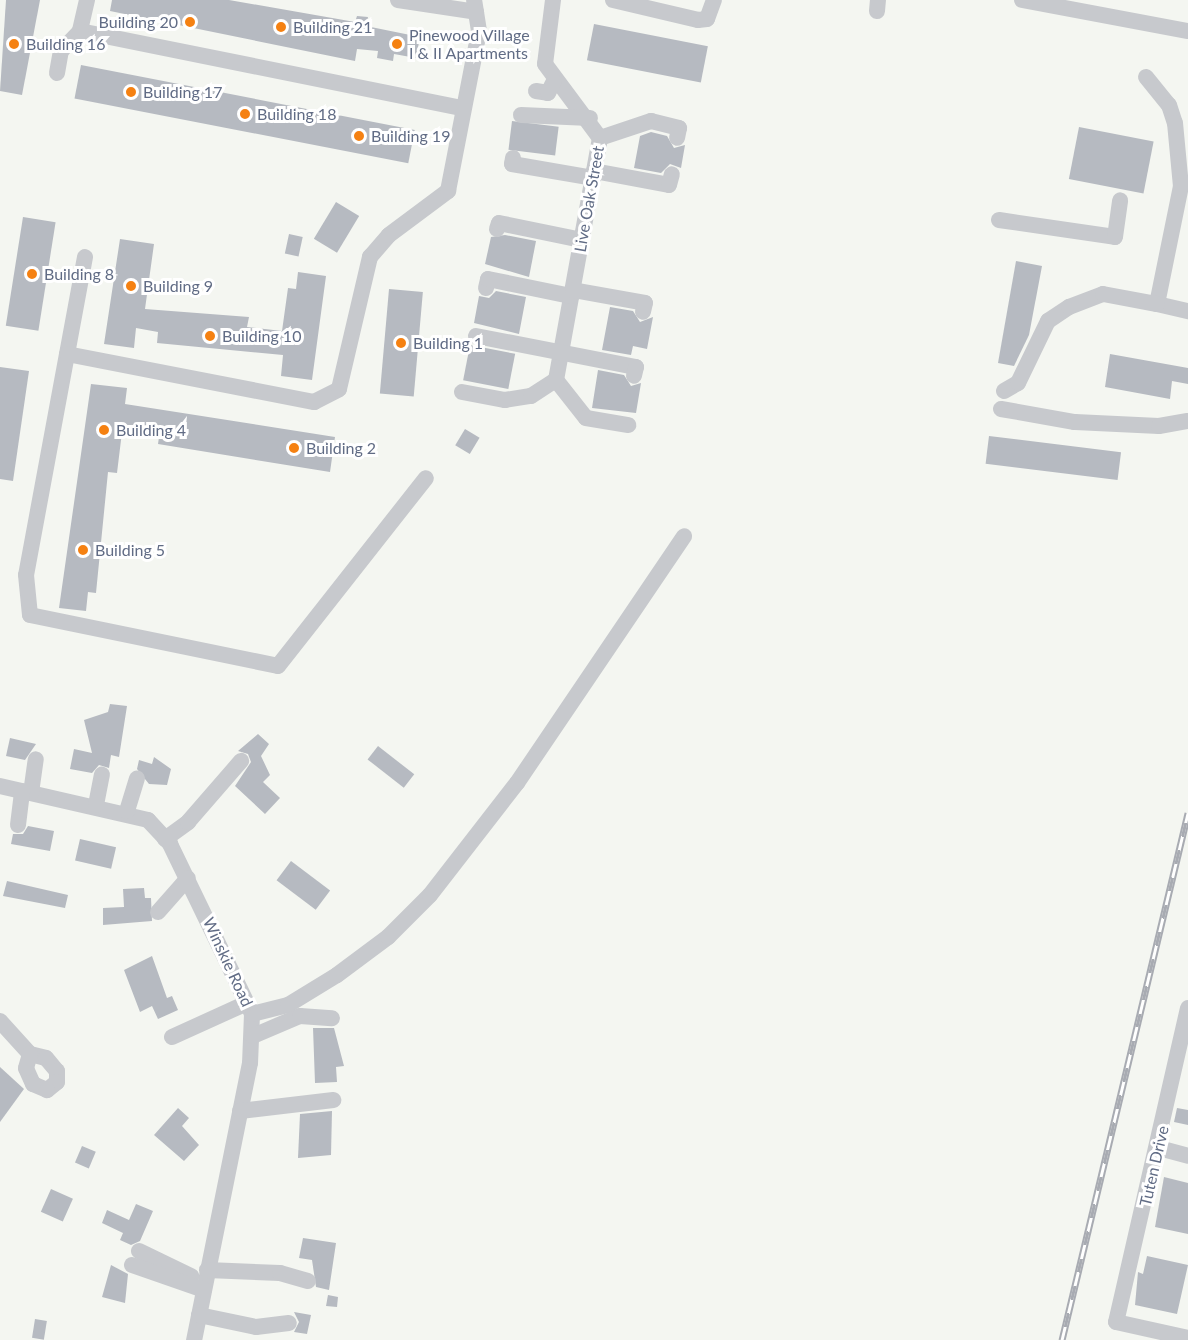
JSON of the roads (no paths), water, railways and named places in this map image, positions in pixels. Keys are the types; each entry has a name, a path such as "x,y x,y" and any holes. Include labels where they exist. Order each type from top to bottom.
{"street":[{"path":"57,73 62,51 80,31 87,0"},
{"path":"67,354 314,402 330,397 339,390 370,257 389,235 448,191 479,31 475,6 398,0"},
{"name":"Live Oak Street","path":"553,0 544,45 554,81 590,118 600,138 556,380"},
{"path":"613,0 698,20 707,19 714,0"},
{"path":"1022,0 1188,31"},
{"path":"80,31 463,108"},
{"path":"1146,77 1169,105 1174,123 1181,186 1157,304"},
{"path":"536,91 548,93 554,81"},
{"path":"521,115 590,118"},
{"path":"600,138 651,121 679,128 677,138"},
{"path":"513,158 512,164 669,185 672,174"},
{"path":"999,220 1115,237 1120,200"},
{"path":"497,230 499,223 582,240"},
{"path":"85,257 26,575 30,615 278,666 426,478"},
{"path":"488,279 645,303 643,312"},
{"path":"1004,391 1018,383 1048,321 1069,307 1103,294 1188,311"},
{"path":"476,336 636,366"},
{"path":"462,392 505,400 531,396 556,380 586,418 628,425"},
{"path":"1001,409 1076,422 1159,426 1188,421"},
{"path":"172,1037 249,1009 288,1005 337,975 388,937 430,895 517,783 684,536"},
{"path":"18,825 36,759"},
{"path":"165,839 188,822 241,761"},
{"path":"96,805 102,775"},
{"path":"127,812 137,779"},
{"name":"Winskie Road","path":"0,786 127,812 148,820 165,839 188,878 249,1009 253,1036 194,1340"},
{"path":"158,912 188,878"},
{"name":"Tuten Drive","path":"1119,1329 1188,1008"},
{"path":"253,1036 300,1016 332,1018"},
{"path":"0,1021 30,1054"},
{"path":"240,1111 333,1100"},
{"path":"1159,1148 1188,1156"},
{"path":"135,1258 205,1281 280,1273 308,1281"},
{"path":"199,1315 254,1333 289,1323"},
{"path":"1119,1329 1188,1338"}],"railway":[{"path":"1062,1340 1188,813"}],"place":[{"name":"Building 20","path":"190,22"},
{"name":"Building 21","path":"281,27"},
{"name":"Building 16","path":"14,44"},
{"name":"Pinewood Village I & II Apartments","path":"397,44"},
{"name":"Building 17","path":"131,92"},
{"name":"Building 18","path":"245,114"},
{"name":"Building 19","path":"359,136"},
{"name":"Building 8","path":"32,274"},
{"name":"Building 9","path":"131,286"},
{"name":"Building 10","path":"210,336"},
{"name":"Building 1","path":"401,343"},
{"name":"Building 4","path":"104,430"},
{"name":"Building 2","path":"294,448"},
{"name":"Building 5","path":"83,550"}]}
